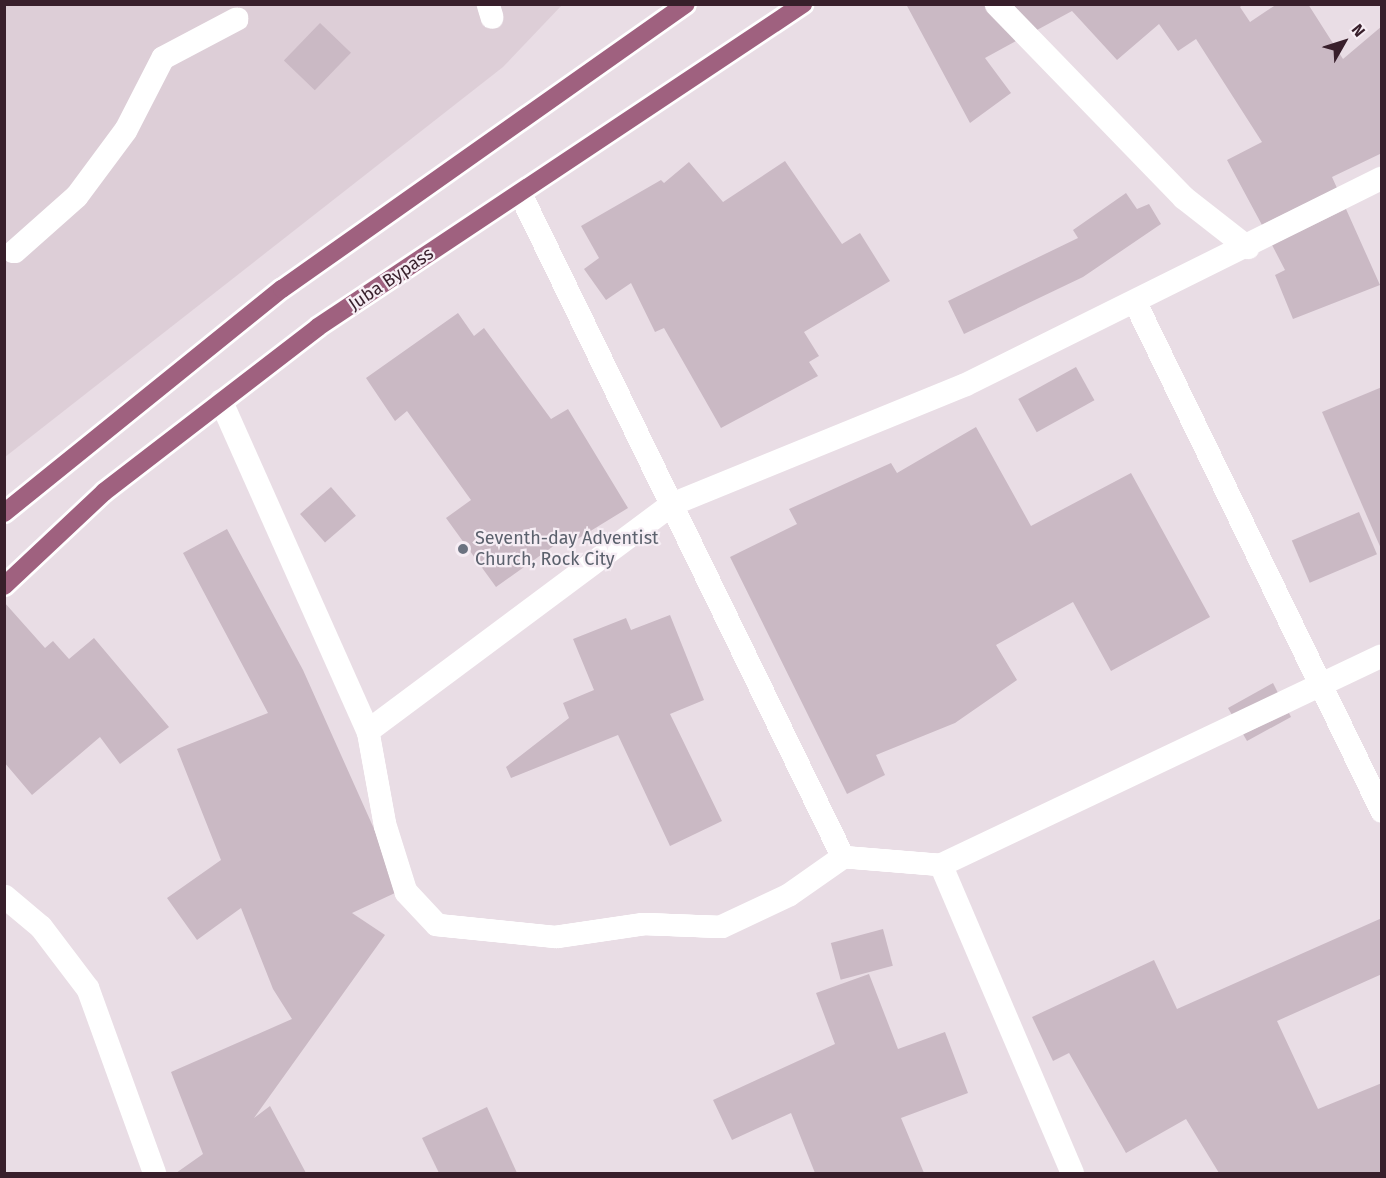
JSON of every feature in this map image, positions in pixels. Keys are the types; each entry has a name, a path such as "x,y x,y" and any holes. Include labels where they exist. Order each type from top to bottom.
{"main road":[{"path":"4,513 282,289 686,4"},
{"name":"Juba Bypass","path":"4,586 105,492 318,327 803,4"}],"street":[{"path":"996,4 1184,198 1248,248"},
{"path":"14,252 77,196 126,130 163,58 237,19"},
{"path":"368,731 672,504 966,385 1136,304 1382,178"},
{"path":"520,194 843,857"},
{"path":"1136,304 1323,684 1382,811"},
{"path":"221,401 368,731 384,825 406,892 437,925 556,937 644,924 721,927 789,895 843,857 941,865 1382,656"},
{"path":"941,865 1074,1173"},
{"path":"4,896 41,927 88,989 155,1173"}],"shaded area":[{"path":"5,5 562,5 503,67 5,457"}],"building":[{"path":"906,4 985,4 1016,41 985,58 1011,93 970,123"},
{"path":"1012,4 1243,4 1240,7 1250,22 1277,4 1308,4 1343,59 1382,26 1382,153 1332,177 1337,188 1262,225 1227,160 1262,142 1196,39 1178,51 1159,24 1117,60 1072,11 1037,30"},
{"path":"320,23 351,53 315,90 284,60"},
{"path":"785,161 842,244 860,233 890,281 804,332 819,356 809,362 818,376 721,428 664,328 655,332 631,283 606,300 584,269 599,258 581,226 661,180 664,183 689,162 723,202"},
{"path":"1126,193 1137,209 1149,204 1161,224 1083,277 964,334 948,301 1078,238 1073,230"},
{"path":"1346,209 1380,285 1293,319 1275,275 1285,270 1272,245"},
{"path":"458,313 474,336 484,328 551,419 568,409 628,508 566,546 562,540 496,587 446,518 471,500 407,411 395,421 366,378"},
{"path":"1076,367 1094,400 1037,432 1018,399"},
{"path":"1382,387 1382,551 1322,412"},
{"path":"976,427 1031,526 1131,473 1210,617 1111,671 1073,602 996,645 1017,680 955,723 876,755 885,775 847,794 730,557 797,524 789,509 891,463 897,473"},
{"path":"331,487 356,516 325,543 300,514"},
{"path":"1359,512 1377,554 1310,583 1292,541"},
{"path":"227,529 303,670 375,831 395,893 352,913 385,935 254,1118 270,1106 306,1173 176,1173 203,1154 171,1072 292,1019 273,989 241,908 197,940 167,898 221,860 177,749 268,713 183,553"},
{"path":"4,602 45,648 53,641 69,659 94,638 169,727 120,764 100,737 32,795 4,762"},
{"path":"670,615 704,700 670,714 722,821 670,846 618,735 511,778 506,767 569,718 563,703 594,690 573,639 626,618 631,630"},
{"path":"1273,683 1278,693 1232,715 1228,708"},
{"path":"1289,713 1291,717 1247,741 1243,734"},
{"path":"1382,918 1382,974 1277,1021 1318,1109 1382,1083 1382,1173 1219,1173 1186,1119 1126,1153 1069,1053 1053,1061 1032,1017 1154,960 1177,1009"},
{"path":"883,929 893,966 841,980 831,943"},
{"path":"869,974 898,1049 945,1032 968,1093 901,1118 924,1173 815,1173 791,1113 732,1140 713,1100 835,1044 816,993"},
{"path":"487,1107 517,1173 439,1173 422,1138"}],"place":[{"name":"Seventh-day Adventist Church, Rock City","path":"463,549"}]}
